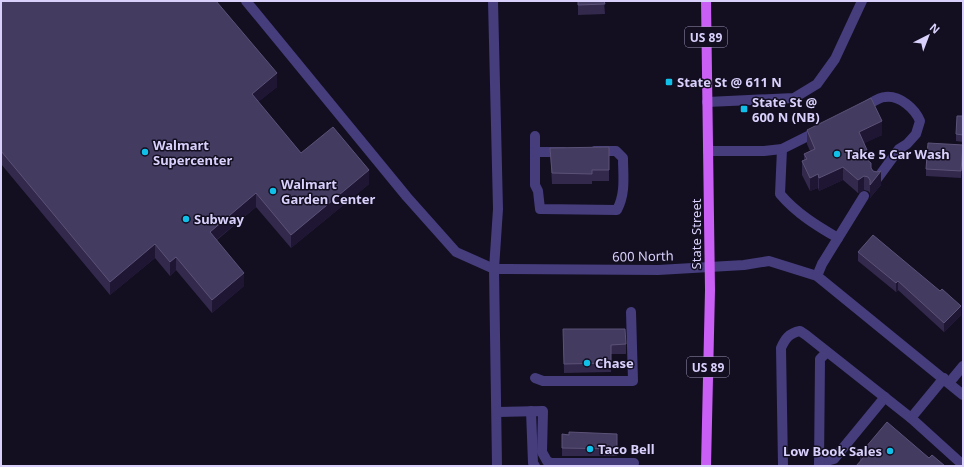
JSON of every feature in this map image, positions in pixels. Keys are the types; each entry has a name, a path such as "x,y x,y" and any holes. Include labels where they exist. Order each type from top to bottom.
{"main road":[{"name":"State Street","path":"706,1 710,297 706,466"}],"street":[{"path":"246,1 407,197 456,252 494,269"},
{"path":"493,1 498,209 494,269 497,466"},
{"path":"707,102 794,98 817,84 835,59 862,1"},
{"path":"850,114 885,96 897,98 908,105 917,114 920,121 916,134 907,144 899,149 877,179"},
{"path":"708,151 764,151 782,149 830,124"},
{"path":"535,136 535,185 538,191 540,209 617,210 622,201 624,191 623,158 616,151 587,152"},
{"path":"782,149 780,194 789,205 816,225 838,238"},
{"path":"535,152 572,152"},
{"path":"817,276 822,264 864,196"},
{"name":"600 North","path":"494,269 658,270 744,265 769,261 817,276 963,395"},
{"path":"535,378 542,382 633,381 631,312"},
{"path":"783,466 781,348 785,339 793,332 800,330 911,418 963,465"},
{"path":"827,352 820,359 819,464 834,459 885,398"},
{"path":"911,418 946,381 963,366"},
{"path":"531,411 533,463 535,466"},
{"path":"497,412 543,411 542,452 547,461 551,463 634,463"}],"building":[{"name":"Walmart Supercenter","path":"1,1 216,1 277,73 252,94 301,153 333,127 369,170 291,235 256,193 210,232 244,273 212,300 176,257 170,262 155,244 110,282 1,151"},
{"path":"578,1 604,1 605,4 578,5"},
{"name":"Take 5 Car Wash","path":"871,98 882,121 859,132 867,150 859,153 871,163 871,168 873,171 881,171 870,185 870,180 868,177 864,176 858,180 843,167 819,178 818,174 810,178 802,161 807,159 804,154 815,149 807,130"},
{"path":"957,116 963,116 963,135 956,134"},
{"path":"928,143 963,145 961,171 926,169"},
{"path":"609,147 609,170 592,170 592,174 552,173 550,148"},
{"path":"873,235 940,291 942,289 961,306 944,323 898,281 896,283 858,252"},
{"name":"Chase","path":"563,329 625,329 626,344 611,345 611,363 564,364"},
{"path":"887,422 929,458 932,455 945,466 856,466 864,457 860,454"},
{"path":"569,432 617,434 617,449 562,448 562,434 569,435"}],"place":[{"name":"State St @ 611 N","path":"669,82"},
{"name":"State St @ 600 N (NB)","path":"744,109"},
{"name":"Walmart Supercenter","path":"145,152"},
{"name":"Take 5 Car Wash","path":"837,154"},
{"name":"Walmart Garden Center","path":"273,191"},
{"name":"Subway","path":"186,219"},
{"name":"Chase","path":"587,363"},
{"name":"Taco Bell","path":"590,449"},
{"name":"Low Book Sales","path":"890,451"}]}
